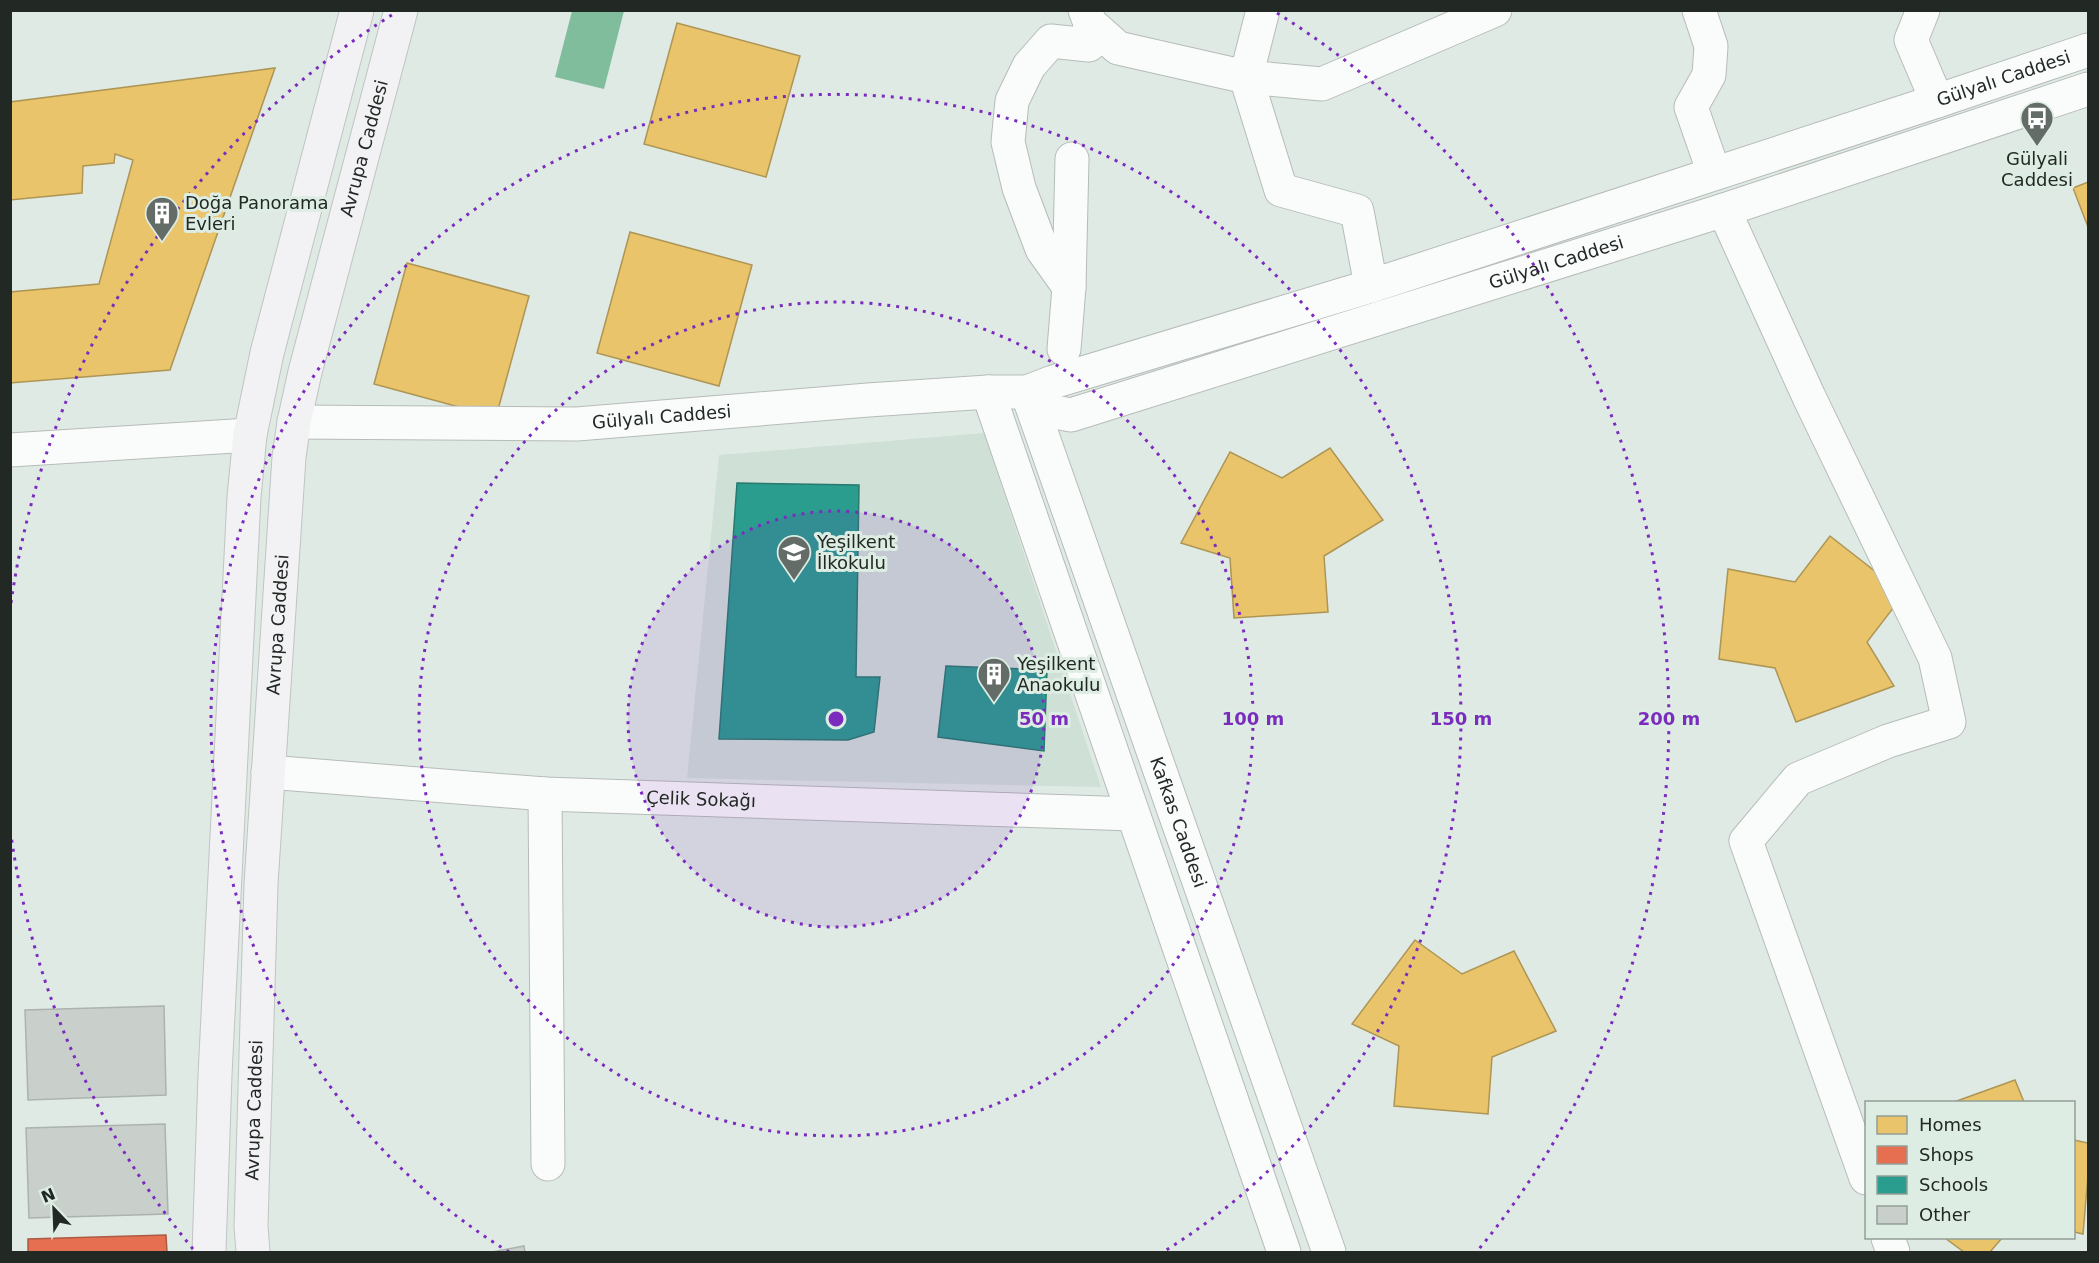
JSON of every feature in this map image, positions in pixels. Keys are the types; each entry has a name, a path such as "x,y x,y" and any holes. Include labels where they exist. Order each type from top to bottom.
{"main road":[{"name":"Avrupa Caddesi","path":"209,1252 215,1075 244,497 250,435 267,353 357,10"},
{"name":"Avrupa Caddesi","path":"253,1252 251,1226 261,884 285,503 294,422 305,372 401,10"}],"street":[{"path":"1263,10 1246,77 1281,190 1357,211 1371,286"},
{"path":"1088,17 1118,48 1246,77 1322,84 1495,10"},
{"path":"1699,10 1711,46 1709,75 1691,106 1714,173"},
{"path":"1923,10 1911,40 1937,101"},
{"path":"1070,287 1042,249 1019,188 1008,142 1012,101 1029,66 1051,41 1089,45 1088,17"},
{"name":"Gülyalı Caddesi","path":"294,422 577,424 988,392 1027,392 1053,382 1371,286 2088,50"},
{"name":"Gülyalı Caddesi","path":"1027,392 1049,411 1071,415 1724,210 2088,89"},
{"path":"1064,349 1070,287 1072,159"},
{"path":"1724,210 1809,397 1935,658 1950,722 1888,741 1798,778 1746,841 1865,1175"},
{"path":"988,392 1284,1252"},
{"name":"Kafkas Caddesi","path":"1027,392 1329,1252"},
{"path":"10,450 250,435"},
{"name":"Çelik Sokağı","path":"268,772 545,794 1132,814"},
{"path":"545,794 548,1164"}],"shaded area":[{"path":"572,11 624,11 604,89 555,77"},
{"path":"984,433 1101,787 687,778 719,455"}],"building: Homes":[{"path":"677,23 800,56 766,177 644,144"},
{"name":"Doğa Panorama Evleri","path":"275,68 170,370 10,383 10,292 99,284 133,160 115,154 114,163 83,166 82,193 10,200 10,102"},
{"path":"2088,182 2088,227 2073,188"},
{"path":"630,232 752,265 719,386 597,353"},
{"path":"407,263 529,296 496,417 374,384"},
{"path":"1330,448 1383,520 1324,556 1328,612 1234,618 1230,558 1181,543 1230,452 1282,478"},
{"path":"1830,536 1904,594 1867,642 1894,686 1796,722 1775,668 1719,659 1728,569 1795,582"},
{"path":"1415,940 1462,974 1514,951 1556,1031 1492,1057 1488,1114 1394,1106 1399,1046 1352,1024"},
{"path":"2015,1080 2024,1101 1957,1101"},
{"path":"2075,1140 2088,1143 2088,1176 2083,1234 2075,1232"},
{"path":"1946,1239 2001,1239 1990,1252 1964,1252"}],"building: Shops":[{"path":"166,1235 167,1252 28,1252 28,1239"}],"building: Schools":[{"name":"Yeşilkent İlkokulu","path":"737,483 859,485 856,677 880,677 874,732 848,740 719,739"},
{"name":"Yeşilkent Anaokulu","path":"946,666 1047,670 1044,751 938,737"}],"building: Other":[{"path":"164,1006 166,1095 28,1100 25,1010"},
{"path":"165,1124 168,1214 29,1218 26,1128"},
{"path":"524,1246 525,1252 492,1252"}],"place":[{"name":"Gülyali Caddesi","path":"2037,147"},
{"name":"Doğa Panorama Evleri","path":"162,242"},
{"name":"Yeşilkent İlkokulu","path":"794,581"},
{"name":"Yeşilkent Anaokulu","path":"994,703"}]}
